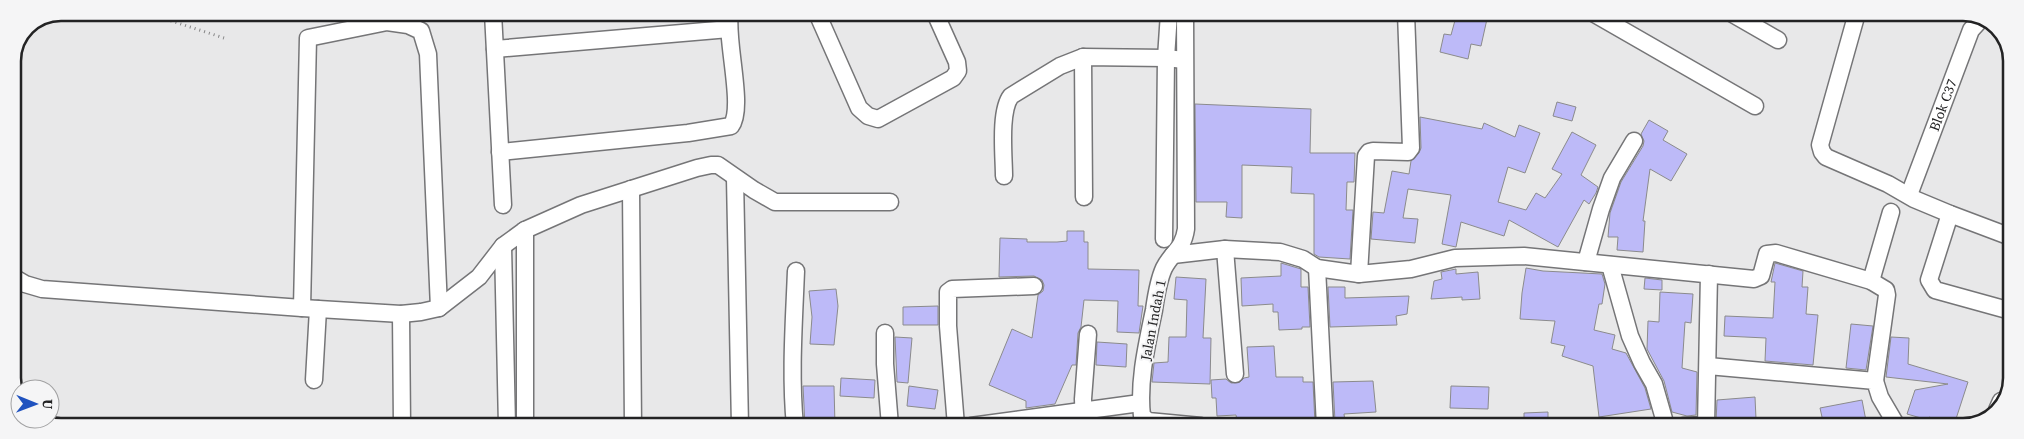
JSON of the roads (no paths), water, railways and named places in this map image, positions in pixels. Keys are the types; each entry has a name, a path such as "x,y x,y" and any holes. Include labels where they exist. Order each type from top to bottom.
{"street":[{"path":"493,21 503,205"},
{"path":"495,49 730,21 736,102 735,121 731,126 688,133 500,152"},
{"path":"821,21 859,108 868,116 878,119 953,78 958,71 957,62 939,21"},
{"path":"1164,239 1166,58 1168,21"},
{"name":"Jalan Indah 1","path":"1140,402 1146,349 1160,281 1164,268 1182,245 1186,229 1185,21"},
{"path":"1359,274 1366,156 1369,152 1408,152 1411,148 1406,21"},
{"path":"1607,21 1755,106"},
{"path":"1745,21 1778,40"},
{"path":"1855,21 1820,145 1822,152 1826,157 1950,214 2003,235"},
{"path":"314,380 310,308 308,38 358,26 387,22 408,25 421,31 428,54 439,308"},
{"name":"Blok C37","path":"1909,195 1971,30 1977,24"},
{"path":"1083,57 1084,197"},
{"path":"1004,176 1004,112 1012,96 1060,66 1083,57 1184,60"},
{"path":"1586,262 1612,178 1634,142"},
{"path":"21,282 42,289 401,314 439,308 479,277 503,246 525,230 581,204 711,165 718,165 735,178 775,202 890,202"},
{"path":"735,178 740,418"},
{"path":"630,189 634,418"},
{"path":"1871,282 1891,212"},
{"path":"1950,214 1929,280 1935,290 2003,309"},
{"path":"525,230 525,418"},
{"path":"503,246 507,418"},
{"path":"1225,249 1235,374"},
{"path":"1173,255 1225,249 1290,254 1317,268 1359,274 1411,269 1455,258 1524,256 1758,279 1761,276 1767,254 1776,253 1871,282 1882,286 1888,293 1875,381 1880,397 1892,418"},
{"path":"1610,264 1630,336 1654,384 1664,418"},
{"path":"1317,268 1325,418"},
{"path":"794,418 793,357 796,271"},
{"path":"1706,418 1709,274"},
{"path":"955,418 948,326 948,292 952,289 1034,286"},
{"path":"401,314 402,418"},
{"path":"885,333 885,364 889,418"},
{"path":"1088,334 1084,418 1140,402 1142,416 1144,418"},
{"path":"1708,366 1875,381"}]}
